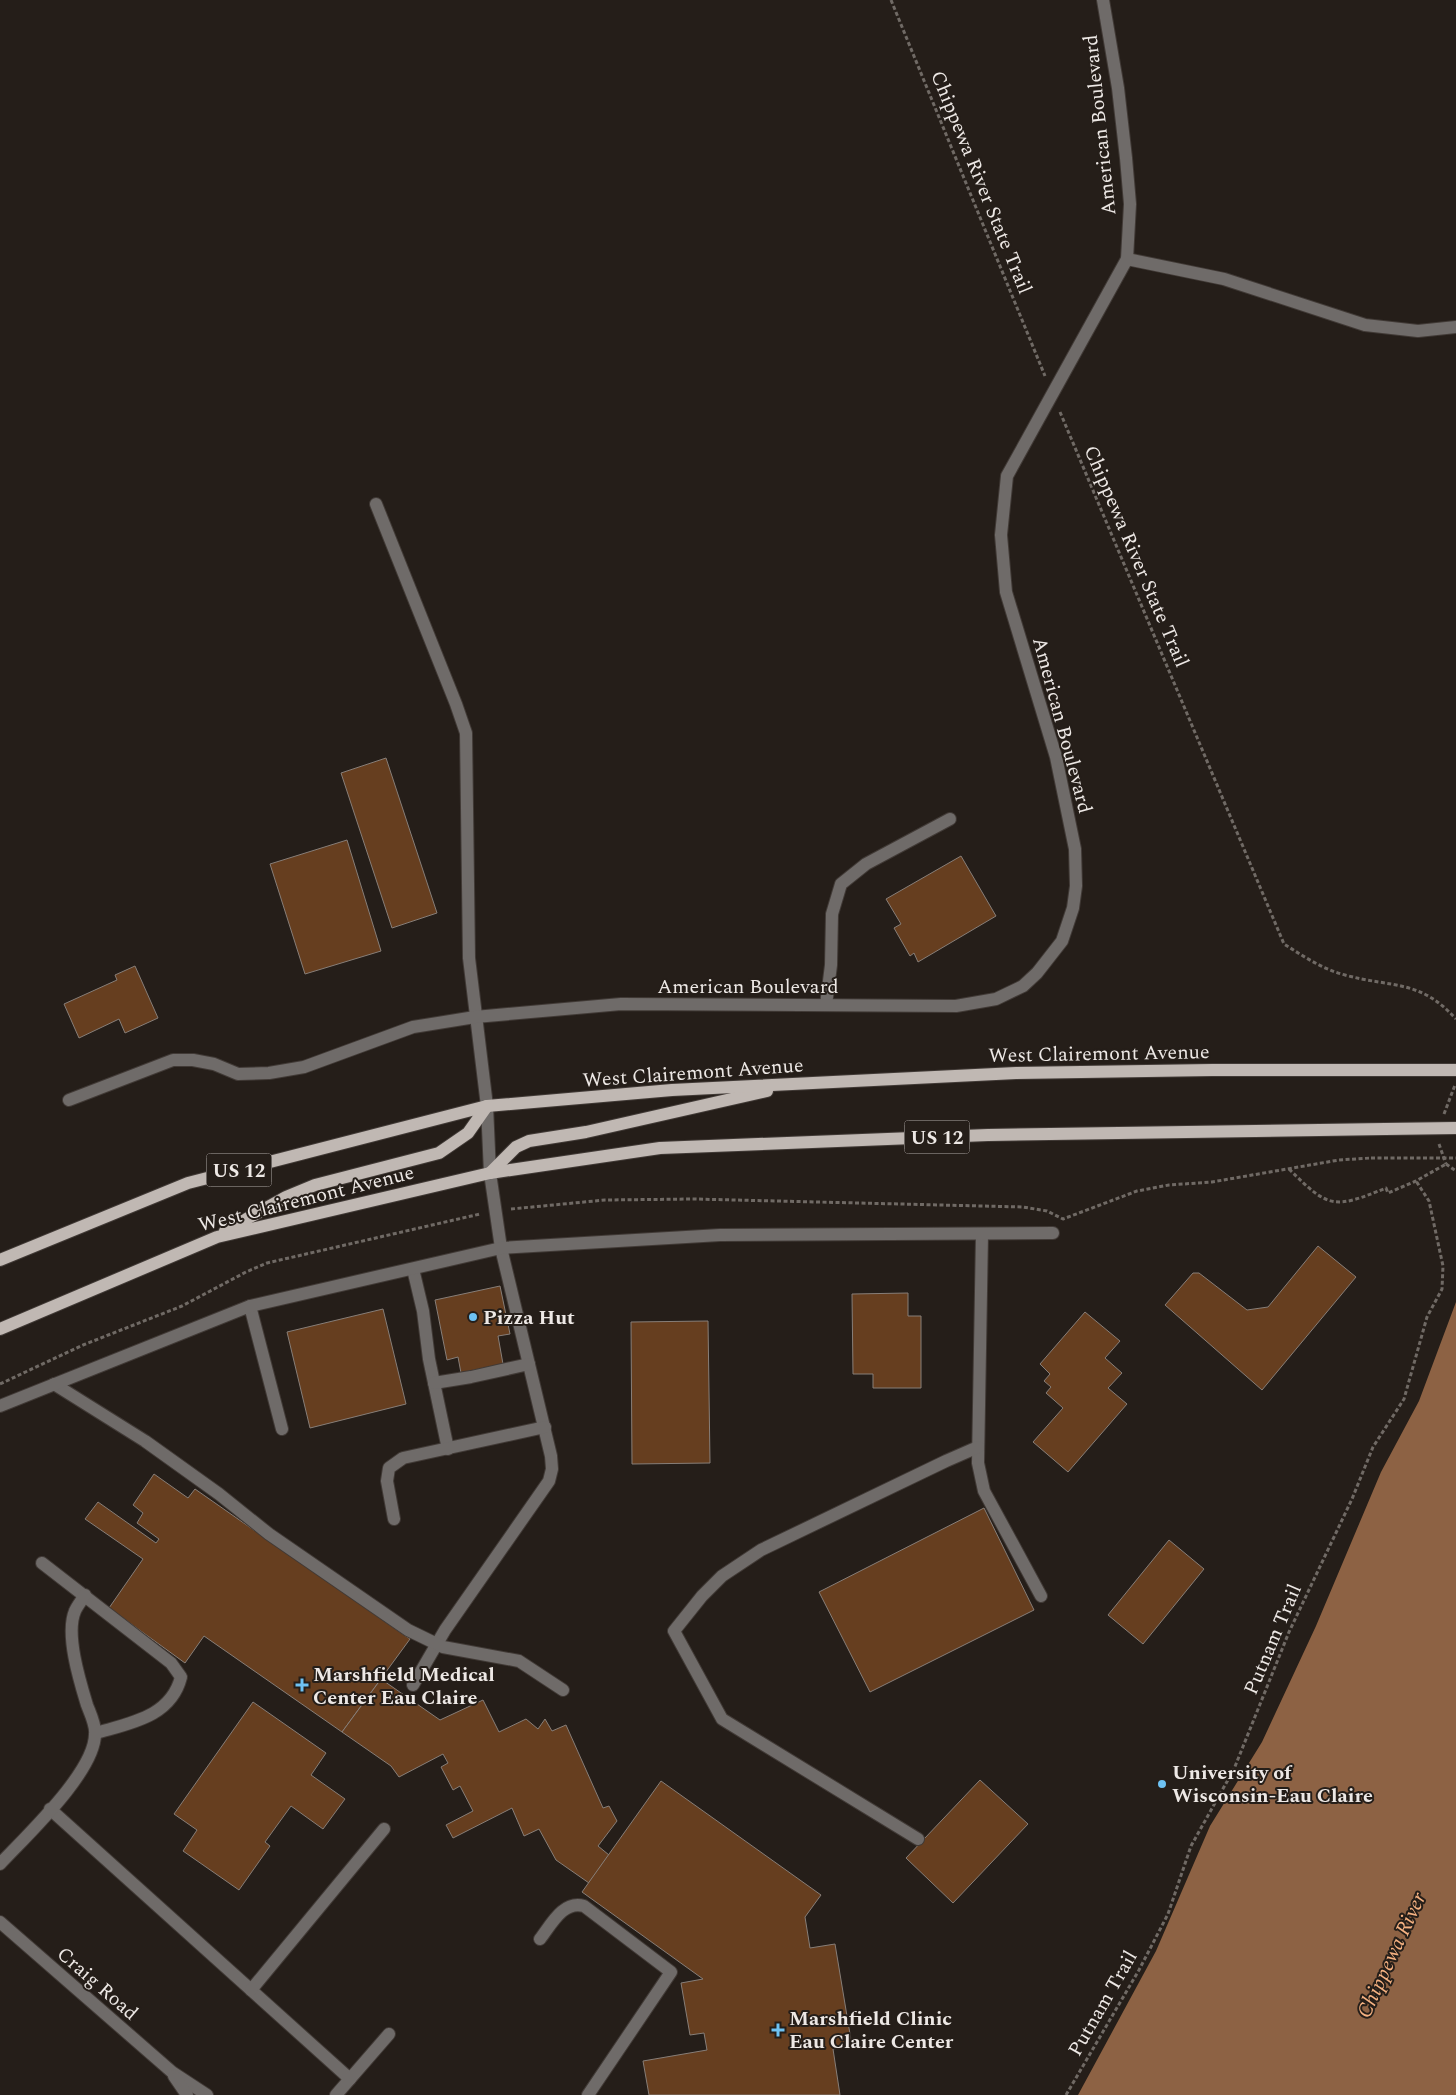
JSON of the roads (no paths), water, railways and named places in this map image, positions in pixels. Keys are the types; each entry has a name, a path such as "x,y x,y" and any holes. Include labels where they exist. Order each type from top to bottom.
{"main road":[{"name":"West Clairemont Avenue","path":"0,1260 188,1183 487,1106 672,1090 1016,1072 1456,1070"},
{"path":"490,1173 516,1147 529,1141 586,1132 799,1083"},
{"path":"217,1237 270,1205 315,1185 439,1153 468,1133 487,1106"},
{"name":"West Clairemont Avenue","path":"0,1329 23,1317 217,1237 490,1173 660,1148 988,1135 1456,1128"}],"street":[{"name":"American Boulevard","path":"69,1100 173,1060 193,1060 214,1064 238,1074 269,1073 304,1067 413,1027 475,1016 621,1004 956,1006 996,999 1023,986 1037,973 1062,941 1067,927 1076,886 1075,849 1056,757 1006,592 1001,535 1007,476 1053,396 1127,259 1130,204 1128,177 1118,88 1103,0"},
{"path":"1127,259 1224,279 1365,325 1418,331 1456,327"},
{"path":"376,504 466,733 469,958 487,1106 490,1173 501,1248 544,1427 552,1469 549,1481 436,1644 413,1684"},
{"path":"826,1005 832,914 841,884 866,864 950,819"},
{"path":"0,1406 250,1306 501,1248 720,1235 1053,1233"},
{"path":"982,1234 978,1464 984,1492 1041,1596"},
{"path":"413,1269 423,1311 434,1382 448,1449"},
{"path":"250,1306 282,1429"},
{"path":"434,1382 471,1377 529,1364"},
{"path":"54,1384 145,1441 219,1494 269,1534 408,1630 436,1644 519,1661 563,1690"},
{"path":"394,1519 387,1481 390,1468 403,1458 544,1427"},
{"path":"918,1839 722,1719 674,1631 702,1596 722,1576 761,1550 928,1469 978,1448"},
{"path":"42,1563 170,1663 181,1677 172,1698 153,1715 96,1733"},
{"path":"0,1864 81,1773 92,1750 96,1733 81,1686 72,1635 75,1611 85,1596"},
{"path":"50,1808 350,2078"},
{"path":"251,1990 384,1829"},
{"path":"540,1939 570,1905 584,1906 671,1972 588,2095"},
{"name":"Craig Road","path":"0,1922 172,2072 207,2095"},
{"path":"336,2095 389,2034"},
{"name":"Craig Road","path":"172,2072 187,2095"}],"water":[{"name":"Chippewa River","path":"1456,1302 1456,2095 1078,2095 1156,1951 1210,1826 1262,1742 1316,1626 1381,1472 1419,1401"}],"place":[{"name":"Pizza Hut","path":"473,1317"},
{"name":"Marshfield Medical Center Eau Claire","path":"302,1685"},
{"name":"University of Wisconsin-Eau Claire","path":"1162,1784"},
{"name":"Marshfield Clinic Eau Claire Center","path":"778,2030"}]}
